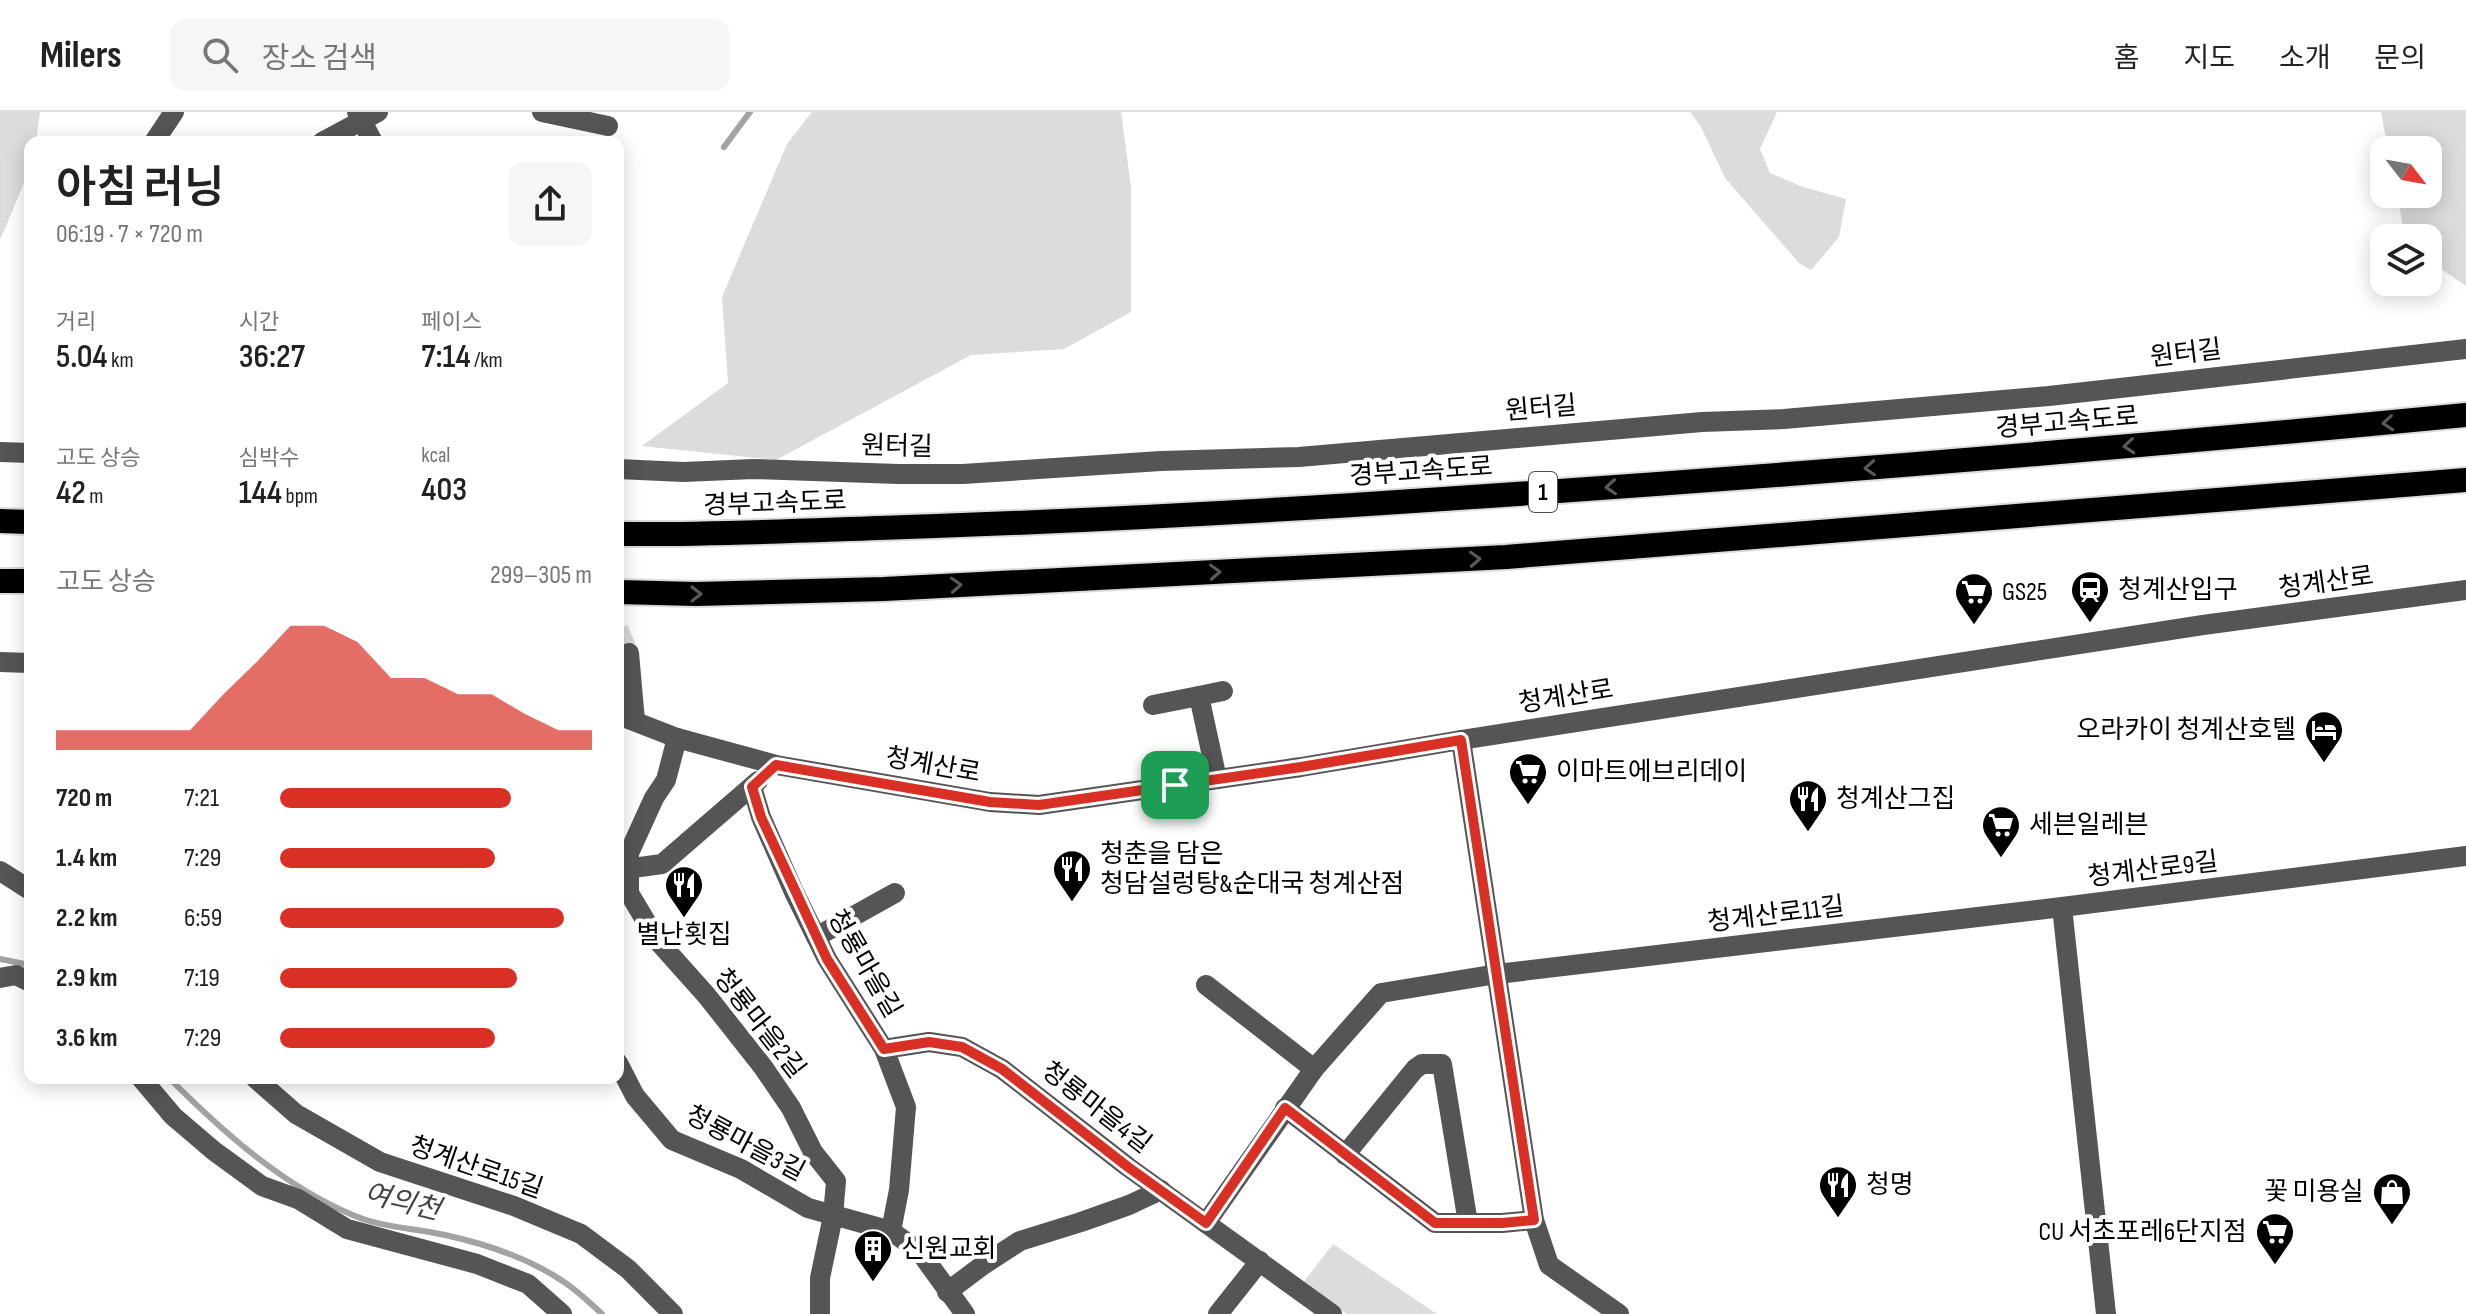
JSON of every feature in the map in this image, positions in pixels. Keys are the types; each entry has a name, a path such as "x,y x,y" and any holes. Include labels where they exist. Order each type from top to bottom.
{"highway":[{"name":"경부고속도로","path":"624,534 693,535 950,526 1395,502 1878,468 2466,415"},
{"path":"624,592 696,594 884,589 1506,557 2466,480"},
{"path":"0,521 24,522"},
{"path":"0,581 24,581"}],"street":[{"path":"158,136 174,112"},
{"path":"542,112 606,127"},
{"path":"332,136 365,115 371,136"},
{"name":"원터길","path":"624,469 963,474 1161,461 1299,457 2049,396 2466,349"},
{"path":"0,452 24,453"},
{"name":"청계산로","path":"627,718 677,738 776,765 990,802 1039,805 2203,625 2466,590"},
{"path":"627,718 629,653"},
{"path":"0,662 24,663"},
{"path":"1153,705 1223,691"},
{"path":"1199,696 1217,779"},
{"path":"624,867 654,798 666,780 677,738"},
{"path":"1461,740 1534,1220 1549,1265 1619,1314"},
{"path":"624,870 662,864 776,765"},
{"name":"청룡마을길","path":"752,787 761,817 816,937 884,1049 906,1107 899,1190 891,1231"},
{"name":"청계산로9길","path":"2106,1314 2062,907 2466,856"},
{"path":"0,871 24,886"},
{"name":"청룡마을2길","path":"624,874 629,893 657,940 707,996 763,1067 791,1108 813,1152 836,1181 833,1216"},
{"path":"816,937 895,893"},
{"name":"청계산로11길","path":"1285,1108 1314,1069 1381,993 1497,974 2062,907"},
{"path":"0,978 16,975 24,979"},
{"path":"1206,985 1314,1069"},
{"name":"청룡마을4길","path":"884,1049 929,1042 962,1047 1002,1069 1332,1314"},
{"path":"1345,1155 1415,1069 1422,1064 1442,1064 1468,1223"},
{"name":"청룡마을3길","path":"624,1075 635,1096 672,1140 741,1169 808,1208 891,1231"},
{"path":"146,1084 173,1116 262,1186 298,1199 347,1229 477,1264 528,1284 562,1314"},
{"name":"청계산로15길","path":"262,1084 296,1114 380,1162 514,1206 581,1234 628,1269 673,1314"},
{"path":"1206,1223 1285,1108 1435,1223 1534,1220"},
{"path":"947,1292 1020,1241 1093,1218 1161,1190"},
{"path":"820,1314 820,1278 833,1216"},
{"path":"891,1231 920,1252 965,1314"},
{"path":"1218,1314 1260,1261"}],"shaded area":[{"path":"0,112 40,112 37,136 24,136 24,183 0,240"},
{"path":"812,112 1121,112 1131,187 1131,312 1064,349 971,355 776,460 642,446 728,383 722,297 787,144"},
{"path":"1690,112 1777,112 1760,149 1770,173 1803,187 1846,199 1839,237 1811,270 1799,263 1725,178 1700,125"},
{"path":"2381,112 2466,112 2466,286 2442,270 2442,224 2402,224 2400,208 2442,208 2442,136 2385,136"},
{"path":"1333,1244 1437,1314 1347,1314 1302,1284"}],"waterway":[{"path":"724,147 750,112"},
{"name":"여의천","path":"0,959 24,964"},
{"name":"여의천","path":"175,1084 255,1156 329,1204 377,1223 445,1235 507,1253 564,1282 602,1314"}],"tunnel":[{"path":"624,642 629,653"}],"place":[{"name":"청계산입구","path":"2090,624"},
{"name":"GS25","path":"1974,626"},
{"name":"오라카이 청계산호텔","path":"2324,764"},
{"name":"이마트에브리데이","path":"1528,806"},
{"name":"청계산그집","path":"1808,833"},
{"name":"세븐일레븐","path":"2001,859"},
{"name":"청춘을 담은 청담설렁탕&순대국 청계산점","path":"1072,903"},
{"name":"별난횟집","path":"684,919"},
{"name":"청명","path":"1838,1219"},
{"name":"꽃 미용실","path":"2392,1226"},
{"name":"CU 서초포레6단지점","path":"2275,1266"},
{"name":"신원교회","path":"873,1283"}],"route":[{"path":"1461,740 1534,1220 1435,1223 1285,1108 1206,1223 1002,1069 962,1047 929,1042 884,1049 827,959 761,817 752,787 776,765 990,802 1039,805 1175,785 1461,740"}]}
